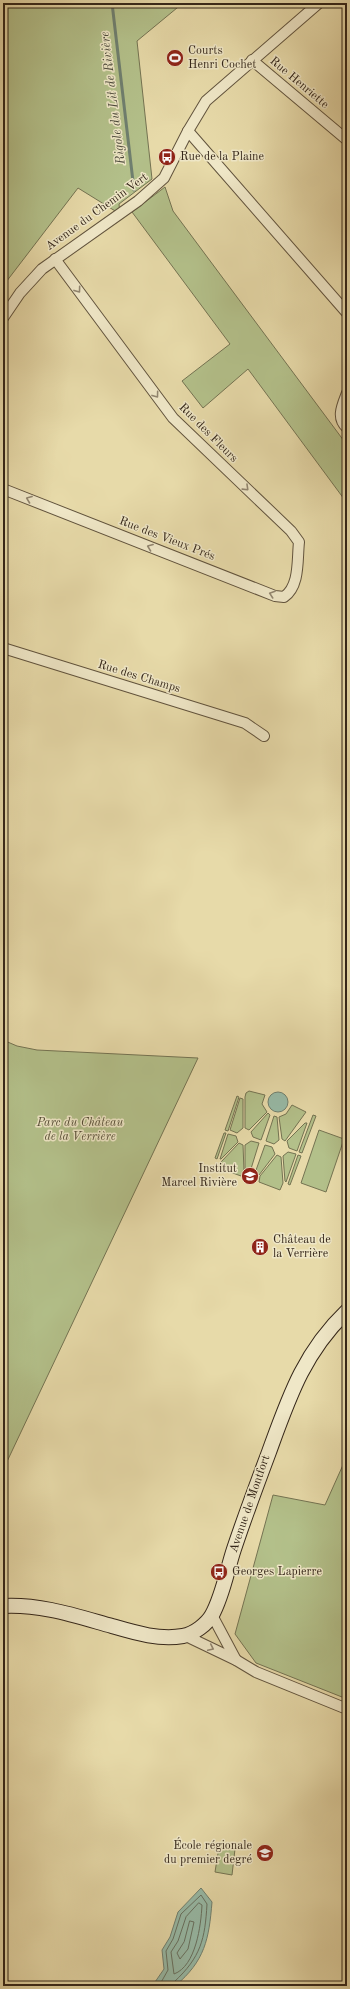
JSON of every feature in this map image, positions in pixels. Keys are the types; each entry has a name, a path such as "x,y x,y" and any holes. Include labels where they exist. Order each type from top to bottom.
{"street":[{"name":"Avenue du Chemin Vert","path":"3,318 30,280 55,259 138,201 164,178 188,131 206,101 319,3"},
{"name":"Rue Henriette","path":"252,60 347,140"},
{"path":"188,131 347,313"},
{"name":"Rue des Fleurs","path":"55,259 173,418 291,531 299,542 297,562"},
{"path":"347,393 340,408 340,419 347,428"},
{"name":"Rue des Vieux Prés","path":"3,489 275,596 284,598 291,592 295,584 297,562"},
{"name":"Rue des Champs","path":"3,648 245,724 264,736"},
{"name":"Avenue de Montfort","path":"186,1636 196,1630 212,1615 243,1521 293,1387 314,1348 328,1329 347,1311"},
{"path":"3,1606 27,1606 52,1610 152,1637 166,1638 186,1636 236,1660 256,1672 347,1709"},
{"path":"212,1615 236,1660"}],"green space":[{"path":"3,3 183,3 137,41 152,179 119,204 120,214 78,188 3,286"},
{"path":"165,187 173,211 347,445 347,503 248,369 203,408 182,381 230,344 132,212"},
{"name":"Parc du Château de la Verrière","path":"3,1040 17,1046 37,1050 198,1058 3,1470"},
{"path":"249,1091 265,1095 262,1104 267,1112 249,1130 245,1128 245,1097 246,1093"},
{"path":"237,1096 239,1097 228,1131 225,1130"},
{"path":"240,1098 243,1099 243,1128 237,1133 230,1130"},
{"path":"292,1105 306,1112 285,1141 282,1139 279,1117 286,1114"},
{"path":"268,1113 270,1115 261,1140 253,1137 251,1132"},
{"path":"313,1115 316,1116 302,1153 299,1152"},
{"path":"274,1116 277,1117 279,1140 274,1144 266,1141"},
{"path":"305,1123 307,1123 297,1151 289,1148 287,1141"},
{"path":"319,1130 344,1139 326,1192 301,1183"},
{"path":"224,1133 226,1133 217,1159 215,1158"},
{"path":"228,1134 236,1136 238,1142 220,1159"},
{"path":"251,1141 259,1143 250,1172 245,1171 245,1145"},
{"path":"239,1143 243,1145 244,1171 241,1176 219,1168 221,1162"},
{"path":"265,1145 272,1147 275,1154 259,1175 255,1173"},
{"path":"288,1152 296,1154 286,1182 283,1156"},
{"path":"277,1155 281,1157 283,1183 280,1190 259,1182 260,1176"},
{"path":"298,1155 301,1156 290,1185 288,1184"},
{"path":"347,1456 347,1699 256,1663 235,1634 273,1495 325,1505"},
{"path":"219,1847 235,1849 232,1875 215,1872"}],"water":[{"path":"278,1092 285,1095 288,1102 285,1109 278,1112 271,1109 268,1102 271,1095"},
{"path":"201,1888 212,1902 209,1927 204,1948 193,1968 175,1986 155,1986 155,1982 164,1969 162,1950 170,1937 178,1912"}],"waterway":[{"name":"Rigole du Lit de Rivière","path":"112,3 134,190"}],"place":[{"name":"Courts Henri Cochet","path":"175,58"},
{"name":"Rue de la Plaine","path":"167,157"},
{"name":"Institut Marcel Rivière","path":"250,1176"},
{"name":"Château de la Verrière","path":"260,1247"},
{"name":"Georges Lapierre","path":"219,1572"},
{"name":"École régionale du premier degré","path":"265,1853"}]}
